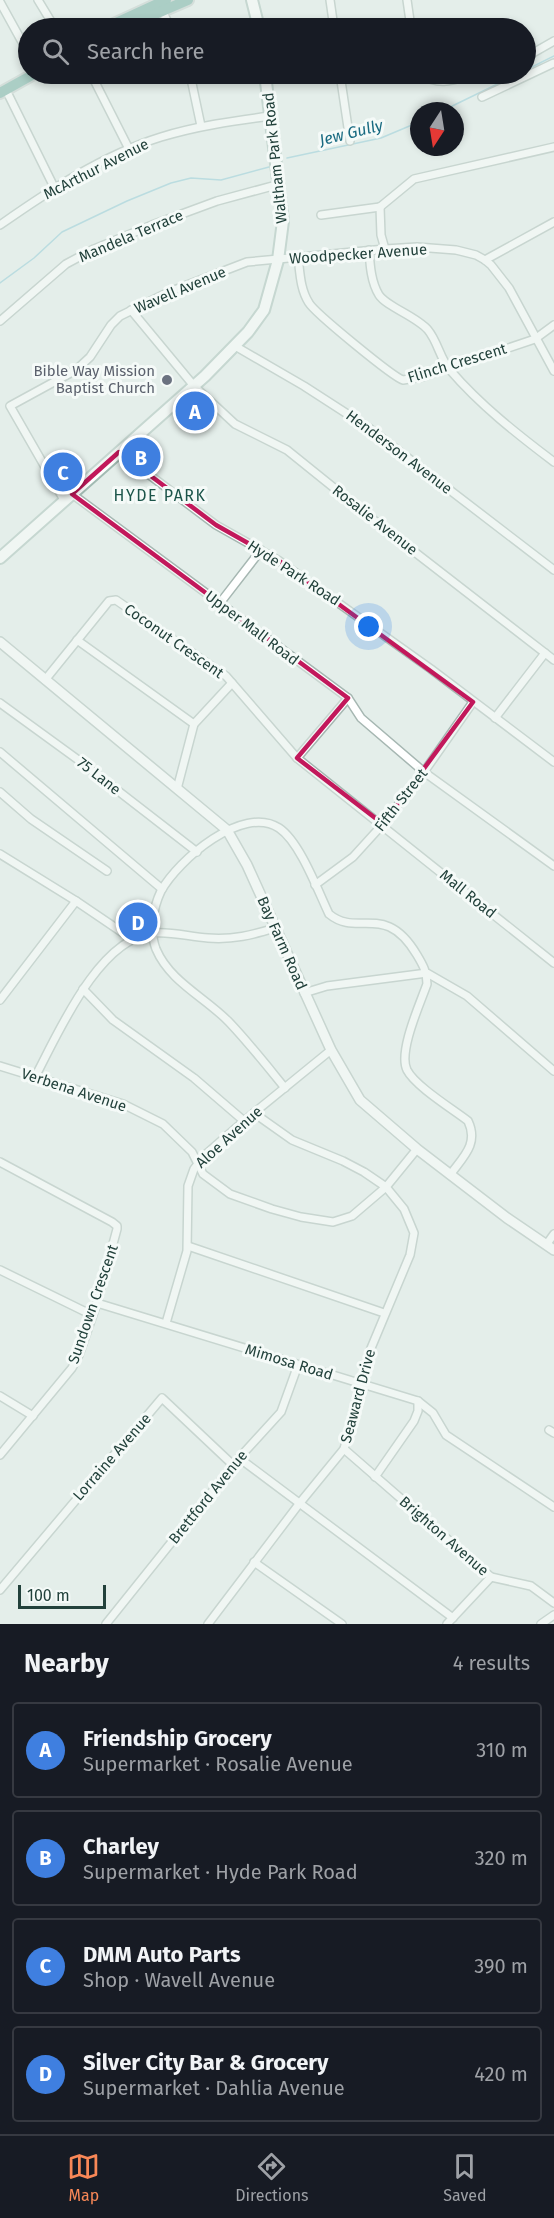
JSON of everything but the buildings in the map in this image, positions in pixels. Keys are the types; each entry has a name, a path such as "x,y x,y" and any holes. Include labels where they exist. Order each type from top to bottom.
{"main road":[{"path":"131,18 164,5 188,0"},
{"path":"252,0 256,18"},
{"path":"141,18 164,5"},
{"path":"2,90 18,77"},
{"path":"2,90 18,82"},
{"name":"Waltham Park Road","path":"0,558 194,386 235,346 264,310 278,260 283,221 266,84"}],"street":[{"path":"38,0 49,18"},
{"path":"330,0 333,18"},
{"path":"406,0 409,18"},
{"path":"0,2 18,35"},
{"path":"536,51 554,41"},
{"path":"536,72 554,63"},
{"path":"96,84 129,149"},
{"path":"192,84 201,126"},
{"path":"341,84 350,141"},
{"path":"482,97 510,84"},
{"path":"2,90 54,188"},
{"name":"McArthur Avenue","path":"0,225 54,188 129,149 201,126 270,116"},
{"path":"321,215 380,207 414,179 554,147"},
{"name":"Mandela Terrace","path":"0,321 66,264 94,249 217,201 280,184"},
{"path":"380,207 381,235 385,249"},
{"path":"485,260 554,222"},
{"name":"Woodpecker Avenue","path":"278,260 417,247 456,250 476,255 491,265 509,288 554,370"},
{"path":"369,250 371,273 380,296 417,320 439,347 448,368 493,413 554,462"},
{"name":"Flinch Crescent","path":"298,257 303,293 310,305 399,379 408,380 535,339 554,325"},
{"name":"Wavell Avenue","path":"68,497 10,406 76,370 90,357 111,325 130,310 247,262 278,260"},
{"name":"Rosalie Avenue","path":"130,310 194,386 235,424 287,450 554,660"},
{"name":"Henderson Avenue","path":"235,346 304,386 369,428 554,570"},
{"name":"Hyde Park Road","path":"119,452 216,525 278,560 431,669 554,762"},
{"name":"Upper Mall Road","path":"68,497 220,603 348,698 361,718 424,772 554,866"},
{"path":"220,603 261,550"},
{"name":"Coconut Crescent","path":"45,680 109,601 116,600 226,676 297,758 383,824"},
{"path":"77,640 194,724"},
{"name":"Bay Farm Road","path":"0,642 227,830 247,865 331,1050 360,1100 450,1175 550,1248"},
{"path":"495,718 545,653"},
{"name":"Coconut Crescent","path":"177,789 194,724 232,683"},
{"path":"297,758 348,698"},
{"name":"Fifth Street","path":"315,885 353,856 383,824 424,772 473,702"},
{"name":"75 Lane","path":"0,703 197,852"},
{"path":"0,752 162,889"},
{"path":"0,792 31,819 107,871"},
{"path":"285,1088 228,1021 174,976 156,948 153,933 156,904 162,889 197,852 227,830 246,823 262,821 279,828 294,843 329,914 343,922 377,922 390,926 413,948 427,973 427,984 405,1056 407,1070 417,1082 468,1121 472,1129 474,1138 471,1146 450,1175"},
{"name":"Mall Road","path":"383,824 554,963"},
{"path":"0,855 76,901 132,939"},
{"path":"0,1000 76,901"},
{"path":"35,1077 83,989 108,959 132,939 153,933 240,938 275,928"},
{"path":"304,993 327,986 427,973 467,996 554,1071"},
{"path":"83,989 113,1020 194,1078 244,1121"},
{"name":"Aloe Avenue","path":"166,1323 180,1282 188,1246 188,1186 198,1163 244,1121 331,1050"},
{"name":"Verbena Avenue","path":"0,1066 123,1104 163,1124 192,1152 203,1174 230,1194 301,1217 333,1222 352,1216 386,1187"},
{"path":"254,1113 292,1140 343,1161 386,1187 417,1149"},
{"name":"Sundown Crescent","path":"0,1162 117,1226 97,1303 72,1368 0,1455"},
{"name":"Seaward Drive","path":"212,1623 254,1562 344,1449 369,1353 410,1255 414,1233 404,1209 386,1187"},
{"path":"550,1248 554,1234"},
{"path":"188,1246 384,1313"},
{"path":"0,1270 92,1315"},
{"name":"Mimosa Road","path":"97,1303 418,1401 433,1413 446,1435 554,1507"},
{"name":"Brettford Avenue","path":"106,1624 233,1465 281,1412 298,1365"},
{"path":"0,1396 33,1416"},
{"name":"Lorraine Avenue","path":"0,1590 162,1398 233,1465"},
{"path":"375,1476 414,1421 418,1411 418,1401"},
{"name":"Brighton Avenue","path":"344,1449 491,1577 531,1586 554,1603"},
{"path":"239,1458 453,1618"},
{"path":"254,1562 342,1624"},
{"path":"447,1624 491,1577"},
{"path":"542,1624 554,1615"}],"highlighted area":[{"path":"119,452 216,525 278,560 473,702 383,824 297,758 348,698 72,494"}],"waterway":[{"name":"Jew Gully","path":"536,65 554,56"},
{"name":"Jew Gully","path":"460,102 497,84"},
{"name":"Jew Gully","path":"287,158 381,138 410,126"},
{"path":"0,283 34,258 62,232 127,201 171,183 191,178 221,180 269,167"}],"place":[{"name":"Bible Way Mission Baptist Church","path":"167,380"},
{"name":"Friendship Grocery","path":"195,411"},
{"name":"Charley","path":"141,457"},
{"name":"DMM Auto Parts","path":"63,472"},
{"name":"Silver City Bar & Grocery","path":"138,922"}],"district":[{"name":"HYDE PARK","path":"160,495"}]}
